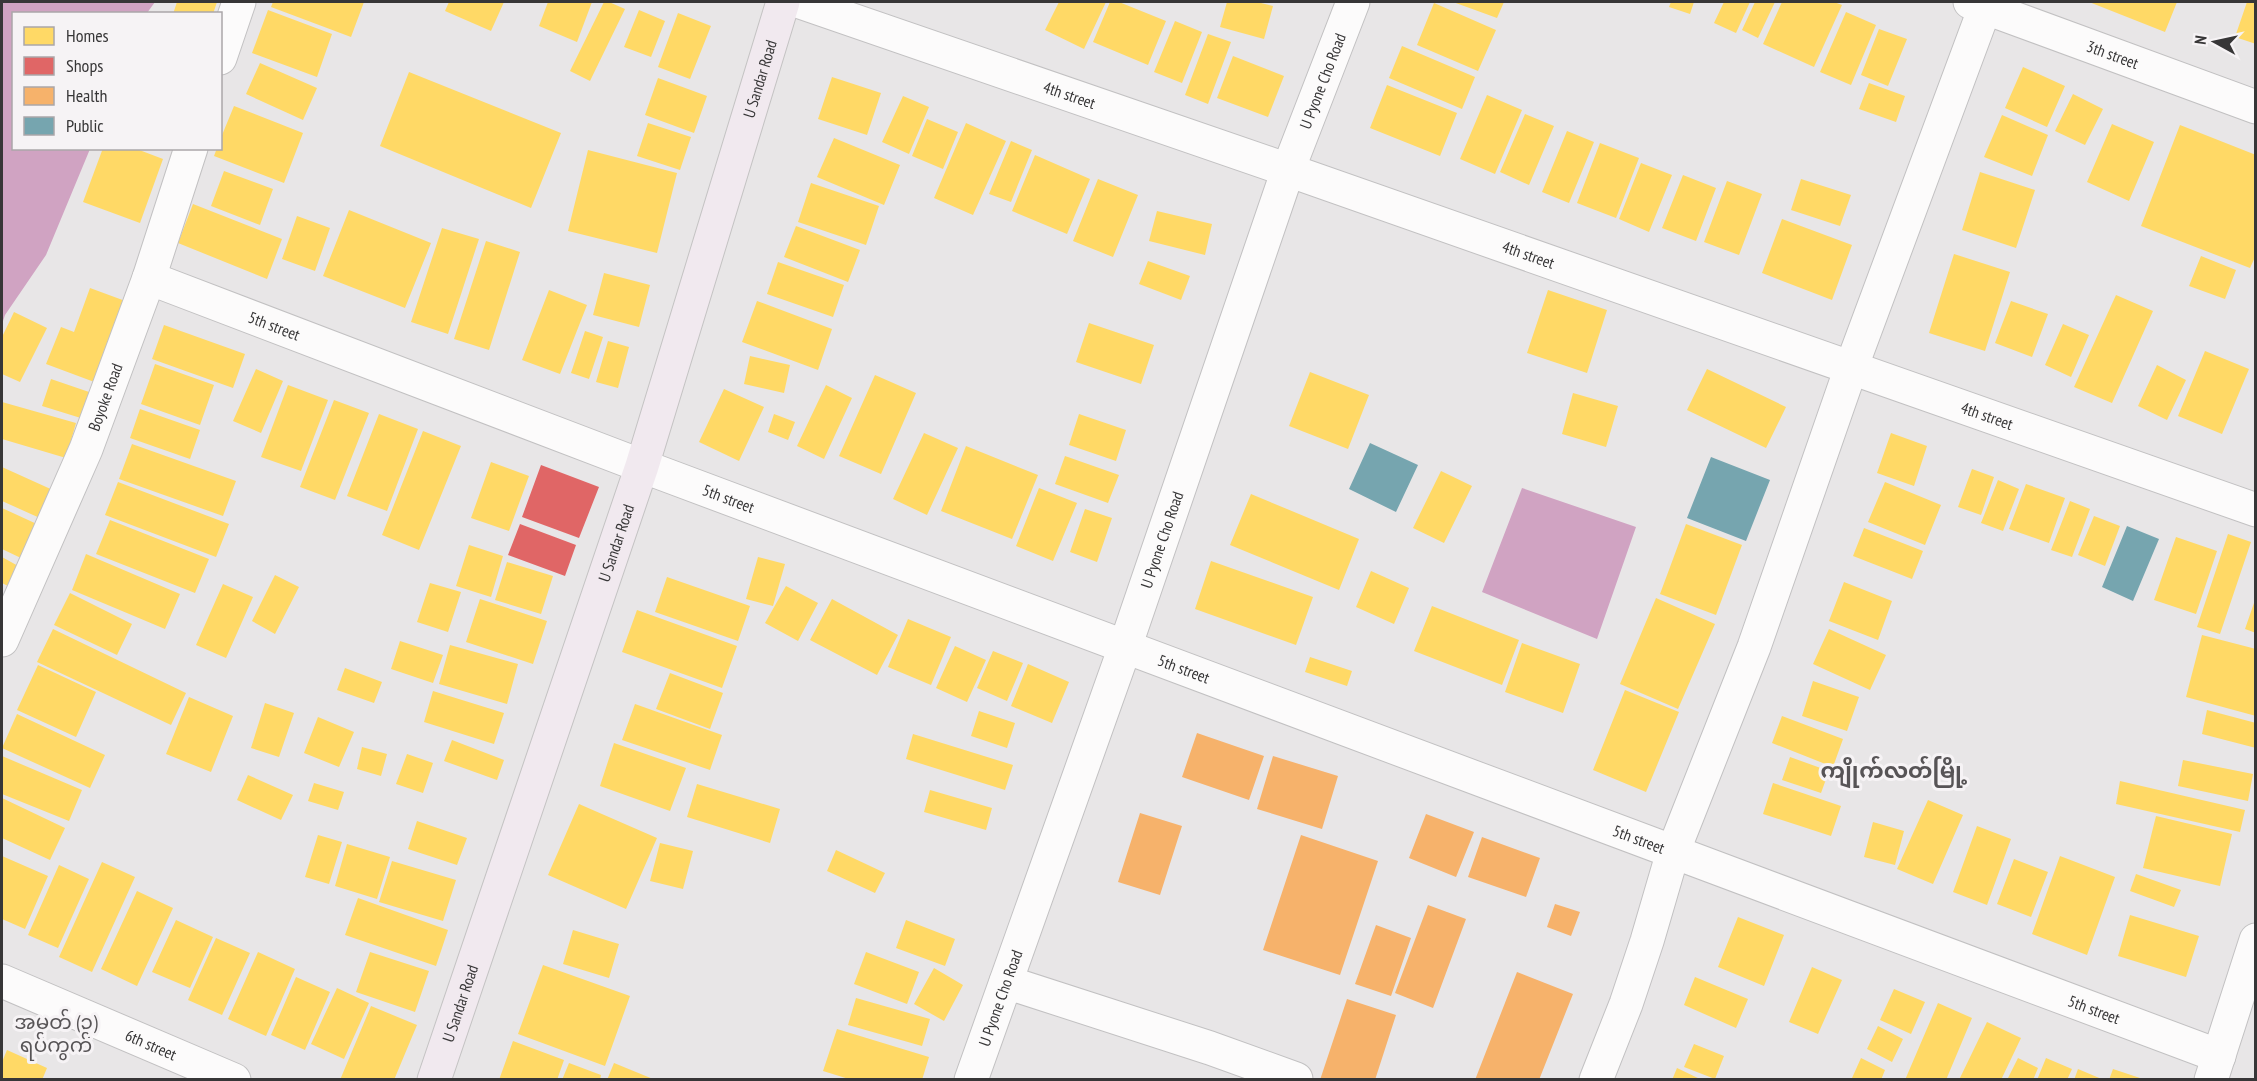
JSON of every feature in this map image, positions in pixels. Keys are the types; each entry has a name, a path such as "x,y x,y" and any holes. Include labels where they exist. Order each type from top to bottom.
{"main road":[{"name":"U Sandar Road","path":"435,1080 642,466 783,2"}],"street":[{"path":"222,52 239,2"},
{"name":"4th street","path":"800,2 1288,170 2256,510"},
{"name":"U Pyone Cho Road","path":"971,1080 1125,647 1288,170 1353,2"},
{"path":"1596,1080 1640,962 1673,852 1754,647 1980,3"},
{"name":"3th street","path":"1980,3 2256,107"},
{"name":"Boyoke Road","path":"2,640 86,449 149,278 190,150"},
{"name":"5th street","path":"149,278 642,466 1673,852 2215,1068"},
{"path":"2215,1068 2256,940"},
{"name":"6th street","path":"2,981 234,1080"},
{"path":"1006,982 1210,1048 1296,1079"}],"shaded area":[{"path":"2,2 155,2 148,12 12,12 12,150 90,150 46,255 5,315 2,324"},
{"path":"1522,488 1636,527 1597,639 1482,592"}],"building: Homes":[{"path":"177,2 217,2 214,12 174,12"},
{"path":"273,2 364,2 351,37 271,7"},
{"path":"449,2 504,2 491,31 445,11"},
{"path":"548,2 592,2 577,42 539,26"},
{"path":"604,2 625,9 590,81 570,71"},
{"path":"1059,2 1106,2 1084,49 1045,30"},
{"path":"1110,2 1119,2 1166,21 1148,65 1093,42"},
{"path":"1227,2 1257,2 1273,6 1264,39 1220,27"},
{"path":"1453,2 1504,2 1497,18"},
{"path":"1671,2 1694,2 1690,14 1669,7"},
{"path":"1724,2 1750,2 1736,33 1714,23"},
{"path":"1755,2 1775,2 1758,38 1742,30"},
{"path":"1782,2 1834,2 1842,5 1814,67 1763,44"},
{"path":"2089,2 2177,2 2165,32"},
{"path":"2247,2 2256,2 2256,44 2235,37"},
{"path":"1434,3 1496,30 1478,71 1417,45"},
{"path":"268,10 332,34 317,77 252,53"},
{"path":"639,10 665,21 651,57 624,47"},
{"path":"1846,12 1876,25 1851,85 1820,72"},
{"path":"678,13 711,26 690,79 658,67"},
{"path":"1175,21 1202,32 1182,83 1154,72"},
{"path":"1879,29 1907,39 1888,86 1861,75"},
{"path":"1208,34 1231,42 1208,104 1185,95"},
{"path":"1402,46 1475,77 1462,109 1389,78"},
{"path":"1233,56 1284,76 1268,117 1217,98"},
{"path":"260,63 317,88 303,120 246,94"},
{"path":"2023,67 2065,86 2047,127 2005,108"},
{"path":"409,72 561,133 531,208 380,146"},
{"path":"832,77 881,93 867,135 818,119"},
{"path":"658,78 707,96 694,133 645,115"},
{"path":"1869,83 1905,96 1896,122 1859,109"},
{"path":"1387,85 1457,113 1440,156 1370,128"},
{"path":"2073,94 2103,109 2085,145 2055,131"},
{"path":"1487,95 1522,110 1495,174 1460,159"},
{"path":"903,96 929,107 909,154 882,142"},
{"path":"234,106 303,133 284,183 214,156 216,150 222,150 222,135"},
{"path":"1525,114 1554,126 1529,185 1500,172"},
{"path":"2002,115 2048,135 2032,176 1984,157"},
{"path":"927,119 958,132 943,169 912,156"},
{"path":"648,123 691,137 680,170 637,156"},
{"path":"966,123 1006,141 973,215 934,198"},
{"path":"2112,124 2154,142 2129,201 2087,182"},
{"path":"2180,125 2256,155 2256,255 2250,268 2141,226"},
{"path":"1567,131 1594,142 1569,203 1542,192"},
{"path":"834,138 900,165 884,205 817,177"},
{"path":"1011,141 1032,150 1011,202 989,194"},
{"path":"1600,143 1639,158 1616,218 1577,203"},
{"path":"102,150 139,150 163,159 140,223 83,202"},
{"path":"588,150 677,173 657,253 568,231"},
{"path":"1035,155 1090,179 1067,234 1012,211"},
{"path":"1641,163 1672,175 1649,232 1619,219"},
{"path":"224,171 273,189 260,225 211,206"},
{"path":"1980,172 2035,190 2016,248 1962,230"},
{"path":"1683,175 1716,188 1696,241 1662,228"},
{"path":"1098,179 1138,195 1113,257 1073,241"},
{"path":"1801,179 1851,195 1840,226 1791,210"},
{"path":"1727,181 1762,194 1739,255 1704,242"},
{"path":"811,183 879,206 866,245 798,222"},
{"path":"193,204 282,239 267,279 178,243"},
{"path":"349,210 431,243 405,308 323,276"},
{"path":"1157,211 1212,224 1205,255 1149,241"},
{"path":"297,216 330,228 315,271 282,259"},
{"path":"1782,219 1852,245 1832,300 1762,273"},
{"path":"796,226 860,250 848,282 784,257"},
{"path":"442,228 479,239 448,334 411,322"},
{"path":"486,241 520,252 489,350 454,339"},
{"path":"1954,254 2010,272 1985,351 1929,333"},
{"path":"2201,256 2236,270 2225,299 2189,286"},
{"path":"1148,261 1190,276 1181,300 1139,284"},
{"path":"778,262 844,285 833,317 767,294"},
{"path":"604,273 650,285 639,327 593,315"},
{"path":"90,288 128,302 97,383 46,364 61,327 74,332"},
{"path":"549,290 587,305 560,374 522,360"},
{"path":"1548,290 1607,310 1587,373 1527,353"},
{"path":"2116,295 2153,311 2112,403 2074,387"},
{"path":"757,301 832,329 818,370 742,342"},
{"path":"2011,301 2048,314 2032,357 1995,343"},
{"path":"14,312 47,328 20,382 2,374 2,337"},
{"path":"1089,323 1154,345 1141,384 1076,362"},
{"path":"2063,324 2089,335 2071,377 2045,365"},
{"path":"164,325 245,354 233,388 152,359"},
{"path":"585,331 603,337 589,379 571,373"},
{"path":"608,341 629,347 618,388 596,382"},
{"path":"2205,351 2249,369 2222,434 2178,416"},
{"path":"750,356 790,365 784,393 744,384"},
{"path":"155,364 214,385 200,425 141,404"},
{"path":"2157,365 2186,380 2167,420 2138,406"},
{"path":"256,369 283,381 261,433 233,421"},
{"path":"1707,369 1786,407 1766,448 1687,410"},
{"path":"1310,372 1369,395 1348,449 1289,426"},
{"path":"875,375 916,393 881,474 839,456"},
{"path":"51,379 92,393 84,419 42,406"},
{"path":"288,385 328,400 301,471 261,457"},
{"path":"826,385 852,398 824,459 797,446"},
{"path":"724,389 764,407 739,461 699,442"},
{"path":"1573,393 1618,406 1606,447 1562,434"},
{"path":"334,400 369,413 335,500 300,487"},
{"path":"2,402 76,423 66,458 2,439"},
{"path":"140,409 200,430 190,459 130,438"},
{"path":"379,414 418,429 387,511 347,496"},
{"path":"774,414 795,422 788,440 768,432"},
{"path":"1079,414 1126,430 1116,461 1069,445"},
{"path":"423,431 461,446 419,550 382,535"},
{"path":"924,433 958,448 927,515 893,499"},
{"path":"1891,433 1927,446 1914,486 1877,473"},
{"path":"132,444 236,481 223,516 119,479"},
{"path":"966,446 1038,475 1012,539 941,511"},
{"path":"1065,456 1119,475 1108,503 1055,484"},
{"path":"491,462 529,476 509,531 471,518"},
{"path":"2,467 55,491 42,519 2,501"},
{"path":"1972,469 1994,477 1981,515 1958,507"},
{"path":"1441,471 1472,486 1444,543 1413,528"},
{"path":"1998,480 2019,489 2003,531 1981,523"},
{"path":"118,482 229,524 216,557 105,515"},
{"path":"1885,482 1941,505 1925,545 1868,522"},
{"path":"2026,484 2065,498 2049,543 2009,529"},
{"path":"1039,488 1077,503 1053,561 1016,546"},
{"path":"1251,494 1359,539 1339,590 1230,545"},
{"path":"2070,501 2090,509 2072,557 2051,550"},
{"path":"2,508 39,525 23,559 2,549"},
{"path":"1085,509 1112,518 1097,562 1070,552"},
{"path":"2094,516 2120,526 2105,566 2078,555"},
{"path":"110,520 209,559 195,593 96,554"},
{"path":"1686,524 1742,545 1716,615 1660,594"},
{"path":"1864,528 1923,551 1912,579 1853,556"},
{"path":"2228,534 2251,542 2220,634 2197,627"},
{"path":"2176,537 2217,551 2196,614 2154,600"},
{"path":"469,545 503,556 491,597 456,586"},
{"path":"86,554 180,594 165,629 72,590"},
{"path":"2,557 20,567 10,587 2,583"},
{"path":"758,557 785,564 773,606 746,599"},
{"path":"1211,561 1313,597 1296,645 1195,609"},
{"path":"507,562 553,576 541,614 495,600"},
{"path":"1371,571 1409,588 1394,624 1356,607"},
{"path":"275,575 299,587 275,634 252,621"},
{"path":"667,577 750,606 738,641 655,612"},
{"path":"1844,582 1892,601 1878,640 1829,621"},
{"path":"430,583 461,592 448,632 417,622"},
{"path":"223,584 253,597 226,658 196,645"},
{"path":"786,586 818,603 798,641 765,623"},
{"path":"70,593 132,624 117,655 54,625"},
{"path":"1656,598 1715,624 1678,709 1620,684"},
{"path":"480,599 547,621 533,664 466,642"},
{"path":"832,599 898,635 877,675 810,640"},
{"path":"2256,600 2256,633 2245,629"},
{"path":"1432,606 1519,640 1502,685 1414,651"},
{"path":"637,610 737,646 722,688 622,652"},
{"path":"908,619 951,637 931,685 888,667"},
{"path":"53,629 186,693 171,725 37,662"},
{"path":"1829,629 1886,655 1870,690 1813,664"},
{"path":"2202,635 2256,649 2256,716 2186,697"},
{"path":"400,641 443,655 433,683 391,669"},
{"path":"1522,643 1580,664 1563,713 1505,692"},
{"path":"450,645 518,664 507,704 439,684"},
{"path":"955,646 986,660 967,702 936,688"},
{"path":"993,651 1023,663 1007,701 977,688"},
{"path":"1310,657 1352,671 1347,686 1305,672"},
{"path":"1028,664 1069,682 1052,723 1011,706"},
{"path":"38,665 96,692 76,737 17,710"},
{"path":"345,668 382,682 374,703 337,690"},
{"path":"670,673 723,693 710,729 656,709"},
{"path":"1813,681 1859,697 1847,731 1802,716"},
{"path":"1625,690 1679,712 1646,792 1593,770"},
{"path":"433,691 504,713 494,744 424,722"},
{"path":"189,697 233,716 211,772 166,754"},
{"path":"265,703 294,713 279,757 251,748"},
{"path":"635,704 722,735 710,770 622,740"},
{"path":"2207,710 2256,723 2256,748 2202,734"},
{"path":"979,711 1015,723 1007,748 971,736"},
{"path":"17,714 105,755 90,788 2,748"},
{"path":"1782,716 1843,739 1833,767 1772,743"},
{"path":"318,717 354,732 339,767 304,753"},
{"path":"913,734 1013,765 1005,790 906,759"},
{"path":"452,740 504,760 497,780 444,761"},
{"path":"614,743 686,768 670,811 600,786"},
{"path":"362,747 387,754 381,776 357,769"},
{"path":"407,754 433,763 423,793 396,784"},
{"path":"2,756 82,790 69,821 2,794"},
{"path":"1790,757 1829,771 1821,793 1782,780"},
{"path":"2183,760 2253,774 2248,801 2178,786"},
{"path":"248,775 293,795 281,820 237,800"},
{"path":"2120,781 2245,810 2240,832 2116,804"},
{"path":"314,783 344,792 338,810 308,801"},
{"path":"1773,783 1841,806 1831,836 1763,814"},
{"path":"697,784 780,809 770,843 687,817"},
{"path":"930,790 992,808 986,830 924,812"},
{"path":"2,798 65,828 50,860 2,838"},
{"path":"1928,800 1963,815 1933,884 1897,869"},
{"path":"579,804 657,838 626,909 548,875"},
{"path":"2156,816 2232,834 2220,886 2143,868"},
{"path":"417,821 467,838 457,865 408,849"},
{"path":"1873,822 1904,831 1895,865 1864,857"},
{"path":"1977,826 2011,839 1987,905 1953,892"},
{"path":"318,835 342,842 329,884 305,877"},
{"path":"660,843 693,851 683,889 650,881"},
{"path":"347,844 390,857 377,899 335,886"},
{"path":"836,850 885,873 875,893 827,871"},
{"path":"2,856 48,876 25,929 2,919"},
{"path":"2060,856 2115,877 2087,955 2032,934"},
{"path":"2014,859 2048,872 2031,917 1997,904"},
{"path":"392,861 456,880 443,921 379,902"},
{"path":"102,862 135,877 92,972 59,957"},
{"path":"59,865 89,879 58,948 28,935"},
{"path":"2136,874 2181,890 2174,907 2130,891"},
{"path":"137,891 173,908 137,986 101,969"},
{"path":"358,898 448,930 436,966 345,935"},
{"path":"2130,915 2199,936 2186,977 2118,956"},
{"path":"1738,917 1784,935 1764,986 1718,967"},
{"path":"176,920 213,937 190,988 152,972"},
{"path":"906,920 955,939 945,966 896,948"},
{"path":"573,930 619,944 609,978 563,964"},
{"path":"216,938 250,953 222,1015 188,1000"},
{"path":"258,952 295,969 266,1036 228,1019"},
{"path":"370,952 429,971 415,1012 356,992"},
{"path":"866,952 919,972 907,1004 854,984"},
{"path":"543,965 630,996 605,1066 518,1034"},
{"path":"1812,967 1842,980 1818,1034 1789,1022"},
{"path":"934,968 963,985 944,1021 914,1004"},
{"path":"296,977 330,992 305,1050 271,1035"},
{"path":"1695,977 1748,999 1736,1028 1684,1005"},
{"path":"337,988 369,1003 344,1059 311,1044"},
{"path":"1894,989 1925,1002 1911,1034 1880,1020"},
{"path":"856,998 930,1019 922,1046 848,1025"},
{"path":"1938,1003 1972,1018 1946,1080 1905,1080"},
{"path":"371,1006 417,1025 394,1080 340,1080"},
{"path":"1987,1022 2021,1038 2001,1080 1959,1080"},
{"path":"1878,1026 1903,1039 1892,1062 1867,1049"},
{"path":"837,1029 929,1057 922,1080 852,1080 823,1071"},
{"path":"513,1041 564,1060 557,1080 499,1080"},
{"path":"1694,1044 1724,1056 1715,1079 1684,1067"},
{"path":"7,1050 47,1068 42,1080 2,1080 2,1062"},
{"path":"1861,1058 1885,1070 1881,1080 1852,1078"},
{"path":"2018,1058 2038,1068 2033,1080 2007,1080"},
{"path":"2046,1058 2072,1069 2067,1080 2037,1080"},
{"path":"569,1063 601,1075 600,1080 562,1080"},
{"path":"614,1063 653,1079 653,1080 607,1080"},
{"path":"1677,1068 1702,1080 1672,1080"},
{"path":"2078,1069 2104,1080 2074,1080"},
{"path":"2113,1069 2143,1079 2143,1080 2109,1080"}],"building: Shops":[{"path":"541,465 599,487 579,538 522,517"},
{"path":"520,524 576,545 565,576 508,555"}],"building: Health":[{"path":"1197,733 1264,756 1249,800 1182,777"},
{"path":"1273,756 1338,776 1322,829 1257,809"},
{"path":"1140,813 1182,826 1160,895 1118,882"},
{"path":"1426,814 1474,832 1456,877 1409,858"},
{"path":"1301,835 1378,861 1340,975 1263,950"},
{"path":"1482,837 1540,858 1526,897 1468,877"},
{"path":"1555,904 1580,912 1571,936 1547,927"},
{"path":"1428,905 1466,919 1433,1008 1395,993"},
{"path":"1376,925 1411,938 1391,996 1355,984"},
{"path":"1517,972 1573,994 1539,1080 1475,1080"},
{"path":"1347,999 1396,1015 1375,1080 1320,1080"}],"building: Public":[{"path":"1370,443 1418,465 1396,512 1349,489"},
{"path":"1711,457 1770,480 1746,541 1687,518"},
{"path":"2127,526 2159,539 2133,601 2102,587"}],"district":[{"name":"ကျိုက်လတ်မြို့","path":"1894,770"},
{"name":"အမှတ် (၃) ရပ်ကွက်","path":"56,1034"}]}
